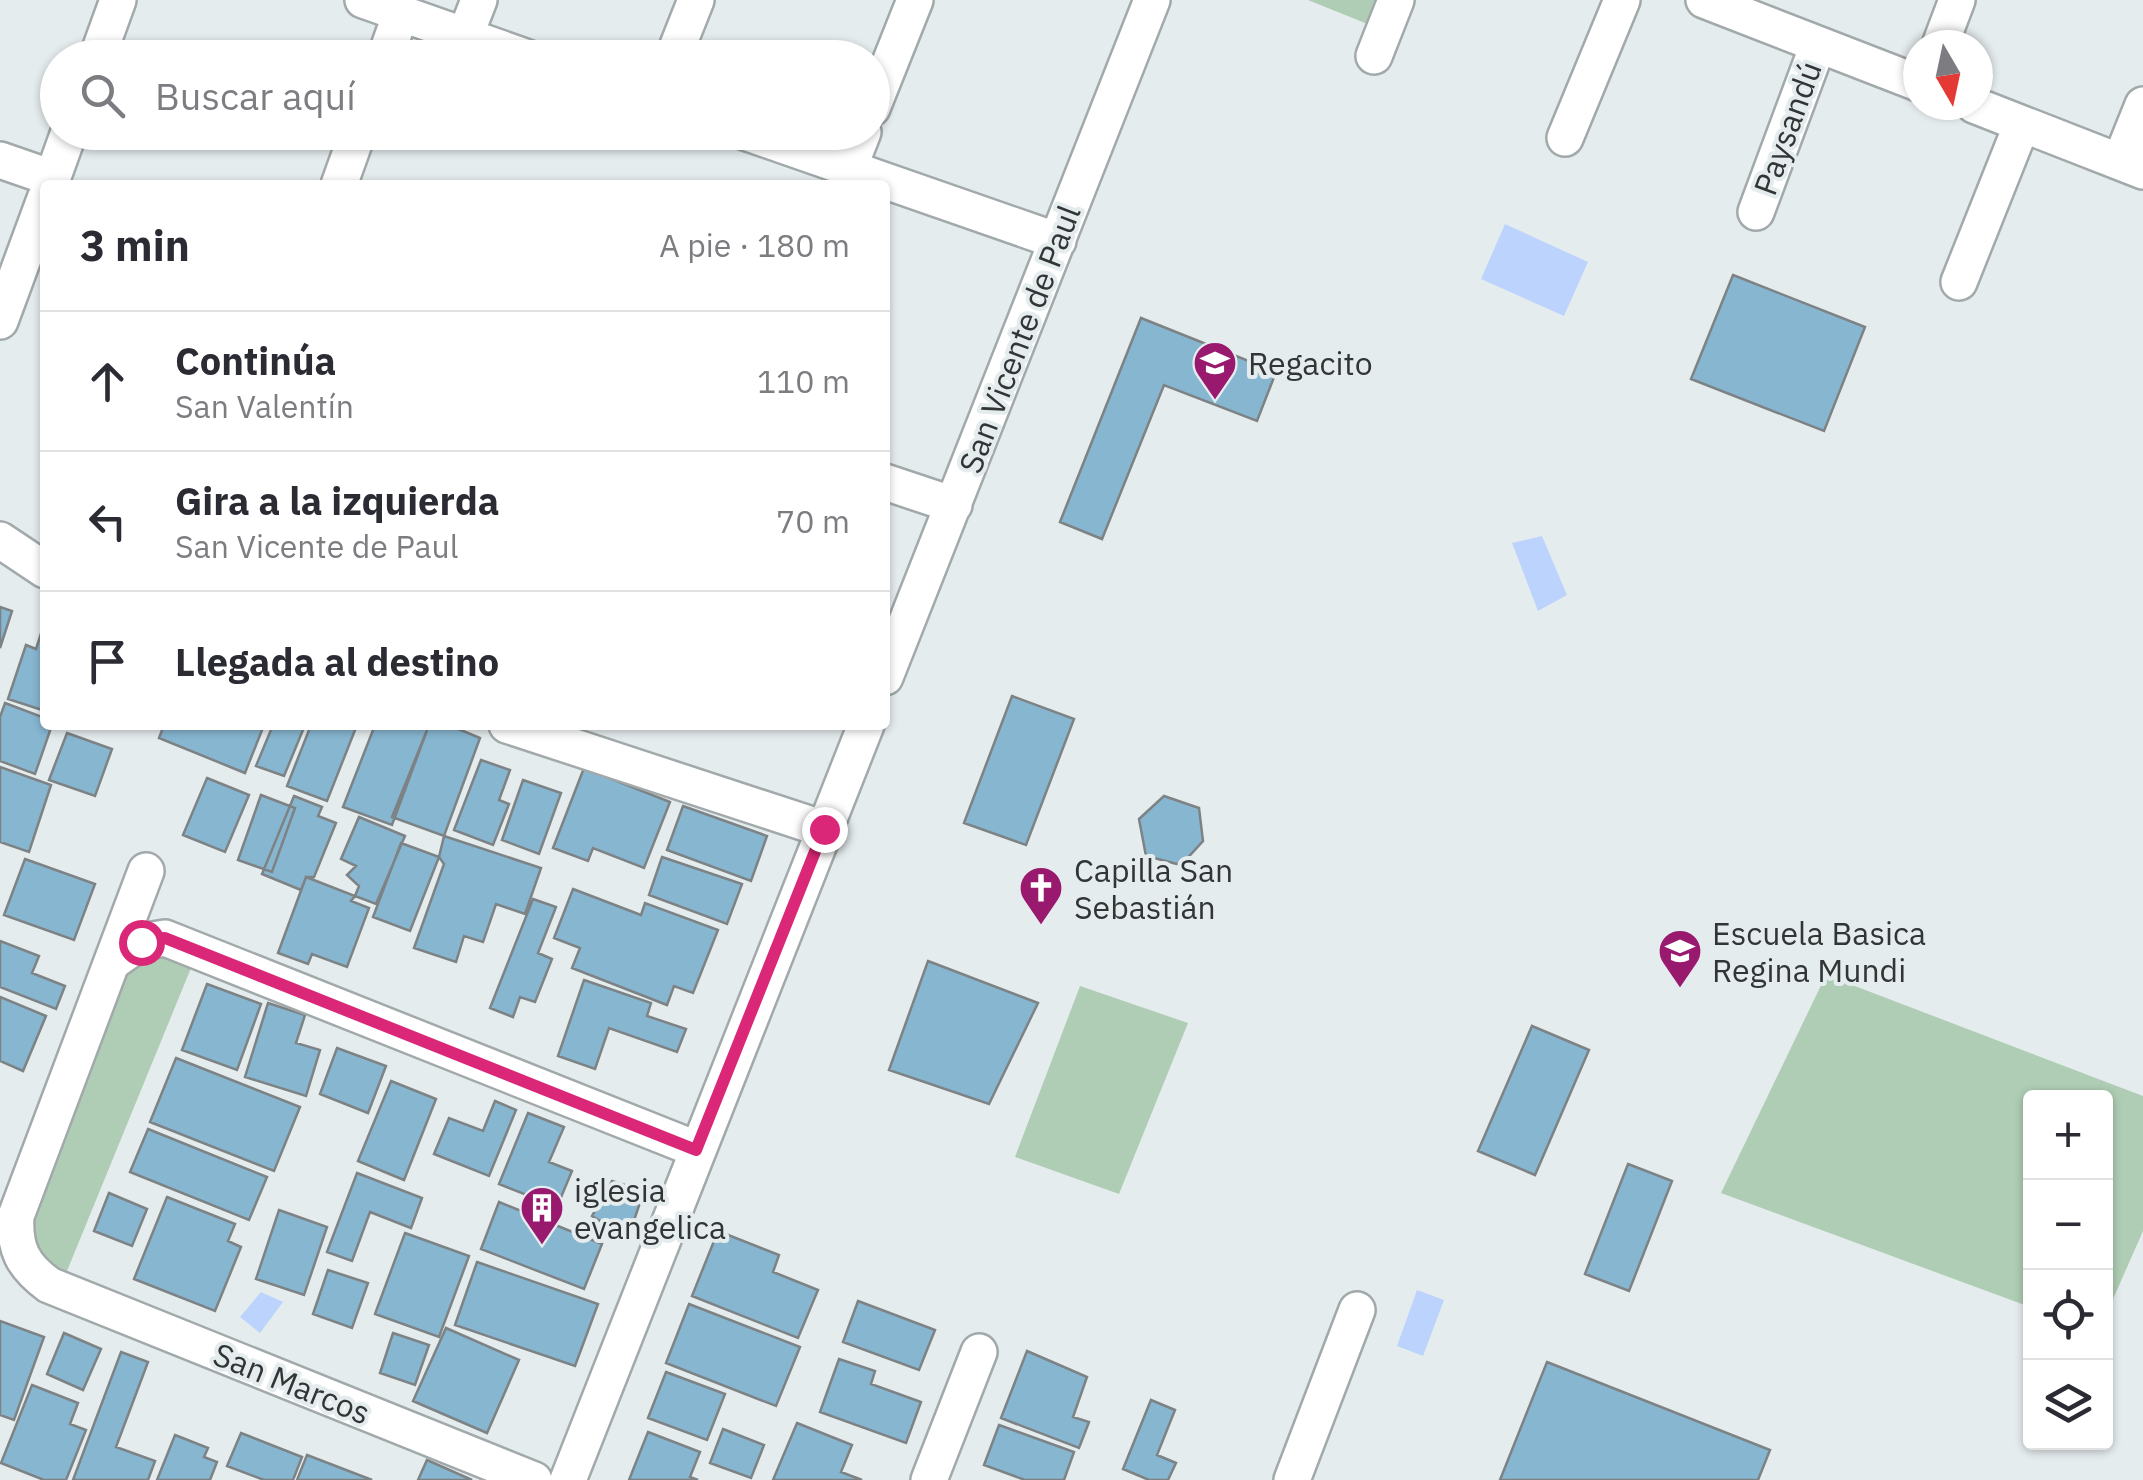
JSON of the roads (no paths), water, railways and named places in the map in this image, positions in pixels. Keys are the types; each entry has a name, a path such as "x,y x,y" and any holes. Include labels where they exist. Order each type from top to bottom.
{"street":[{"path":"104,40 118,0"},
{"path":"363,0 476,40"},
{"path":"465,36 479,0"},
{"path":"680,40 696,0"},
{"path":"890,63 915,0"},
{"name":"San Vicente de Paul","path":"890,665 1152,0"},
{"path":"1374,56 1396,0"},
{"path":"1565,138 1622,0"},
{"path":"1946,30 1958,0"},
{"path":"1719,3 1903,77"},
{"path":"392,40 402,14"},
{"name":"Paysandú","path":"1756,212 1818,45"},
{"path":"1993,113 2132,166 2143,106"},
{"path":"1959,282 2022,124"},
{"path":"52,180 62,150"},
{"path":"341,180 352,150"},
{"path":"797,150 883,180"},
{"path":"849,168 856,150"},
{"path":"0,160 40,182"},
{"path":"890,182 1058,241"},
{"path":"0,321 40,212"},
{"path":"890,484 954,505"},
{"path":"0,540 40,567"},
{"path":"522,730 824,829"},
{"path":"568,1480 864,730"},
{"path":"114,961 146,871"},
{"path":"114,961 141,942 165,938 696,1150"},
{"name":"San Marcos","path":"114,961 16,1216 18,1254 30,1271 49,1286 534,1480"},
{"path":"1292,1480 1357,1310"},
{"path":"928,1480 979,1352"}],"water":[{"path":"1505,224 1588,262 1564,316 1481,279"},
{"path":"1542,536 1567,595 1538,611 1512,543"},
{"path":"1417,1290 1444,1300 1423,1356 1397,1346"},
{"path":"261,1292 283,1302 260,1333 240,1317"}],"place":[{"name":"Regacito","path":"1215,401"},
{"name":"Capilla San Sebastián","path":"1041,926"},
{"name":"Escuela Basica Regina Mundi","path":"1680,989"},
{"name":"iglesia evangelica","path":"542,1246"}]}
